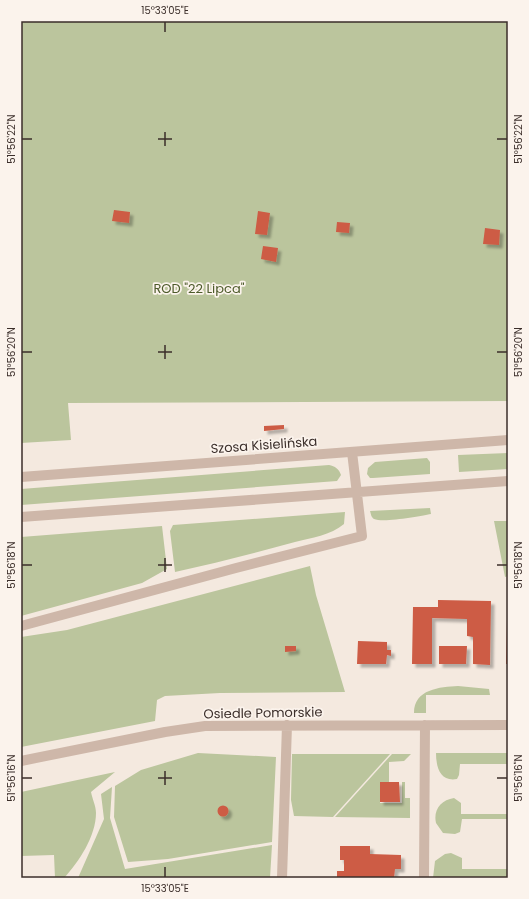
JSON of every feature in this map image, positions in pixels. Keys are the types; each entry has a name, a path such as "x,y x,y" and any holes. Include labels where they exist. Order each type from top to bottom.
{"street":[{"name":"Szosa Kisielińska","path":"21,477 508,440"},
{"path":"21,626 208,575 362,536 352,452"},
{"path":"21,517 508,481"},
{"path":"282,878 287,725"},
{"name":"Osiedle Pomorskie","path":"21,761 191,728 287,725 508,725"},
{"path":"424,878 425,725"}],"green space":[{"name":"ROD \"22 Lipca\"","path":"21,21 508,21 508,401 68,403 71,440 21,443"},
{"path":"508,453 508,469 459,472 458,455"},
{"path":"427,458 430,462 430,474 370,478 367,474 368,468 375,462"},
{"path":"329,465 336,468 341,475 337,481 21,505 21,489"},
{"path":"430,508 431,514 386,520 374,519 370,511"},
{"path":"345,512 344,524 333,531 250,554 175,572 170,531 173,525"},
{"path":"494,521 508,521 508,576 505,577"},
{"path":"162,526 167,569 142,583 21,616 21,537"},
{"path":"310,566 316,595 345,692 220,693 165,696 157,700 155,721 21,747 21,637 67,630"},
{"path":"458,686 489,689 490,695 426,695 426,713 414,713 415,705 423,694 444,687"},
{"path":"198,753 276,757 272,842 168,859 128,862 114,817 115,786 141,770"},
{"path":"436,753 508,753 508,764 460,764 457,779 451,779 443,776 440,772"},
{"path":"292,754 390,754 333,817 294,816 291,800"},
{"path":"392,754 411,754 404,761 389,762 389,782 380,783 380,803 402,803 402,782 405,782 405,798 410,798 410,818 335,817"},
{"path":"115,772 91,792 96,813 93,831 86,848 64,878 55,878 54,855 21,856 21,792"},
{"path":"112,787 110,818 125,869 272,845 270,878 78,878 104,819 101,794"},
{"path":"454,798 461,803 461,814 508,814 508,819 462,819 460,832 455,834 443,833 436,823 435,818 437,810 442,803"},
{"path":"451,853 462,858 462,869 508,869 508,878 433,878 435,861 445,854"}],"building":[{"path":"114,210 130,212 129,223 112,221"},
{"path":"258,211 270,213 267,235 255,234"},
{"path":"337,222 350,223 349,233 336,232"},
{"path":"485,228 500,230 499,245 483,244"},
{"path":"263,246 278,248 276,262 261,259"},
{"path":"284,425 284,429 264,431 264,426"},
{"path":"438,600 491,601 490,665 473,664 473,637 467,636 467,619 432,618 432,664 412,664 413,607 438,607"},
{"path":"507,619 508,664 506,664"},
{"path":"358,641 387,642 387,650 391,650 391,656 387,655 386,664 357,664"},
{"path":"285,646 296,646 296,651 285,652"},
{"path":"439,646 467,646 466,664 439,664"},
{"path":"380,782 399,782 400,802 380,802"},
{"path":"223,805 227,807 229,811 227,815 223,817 219,815 217,811 219,807"},
{"path":"340,846 370,846 370,854 401,855 401,869 395,869 394,878 337,878 337,871 344,871 344,860 340,860"}]}
